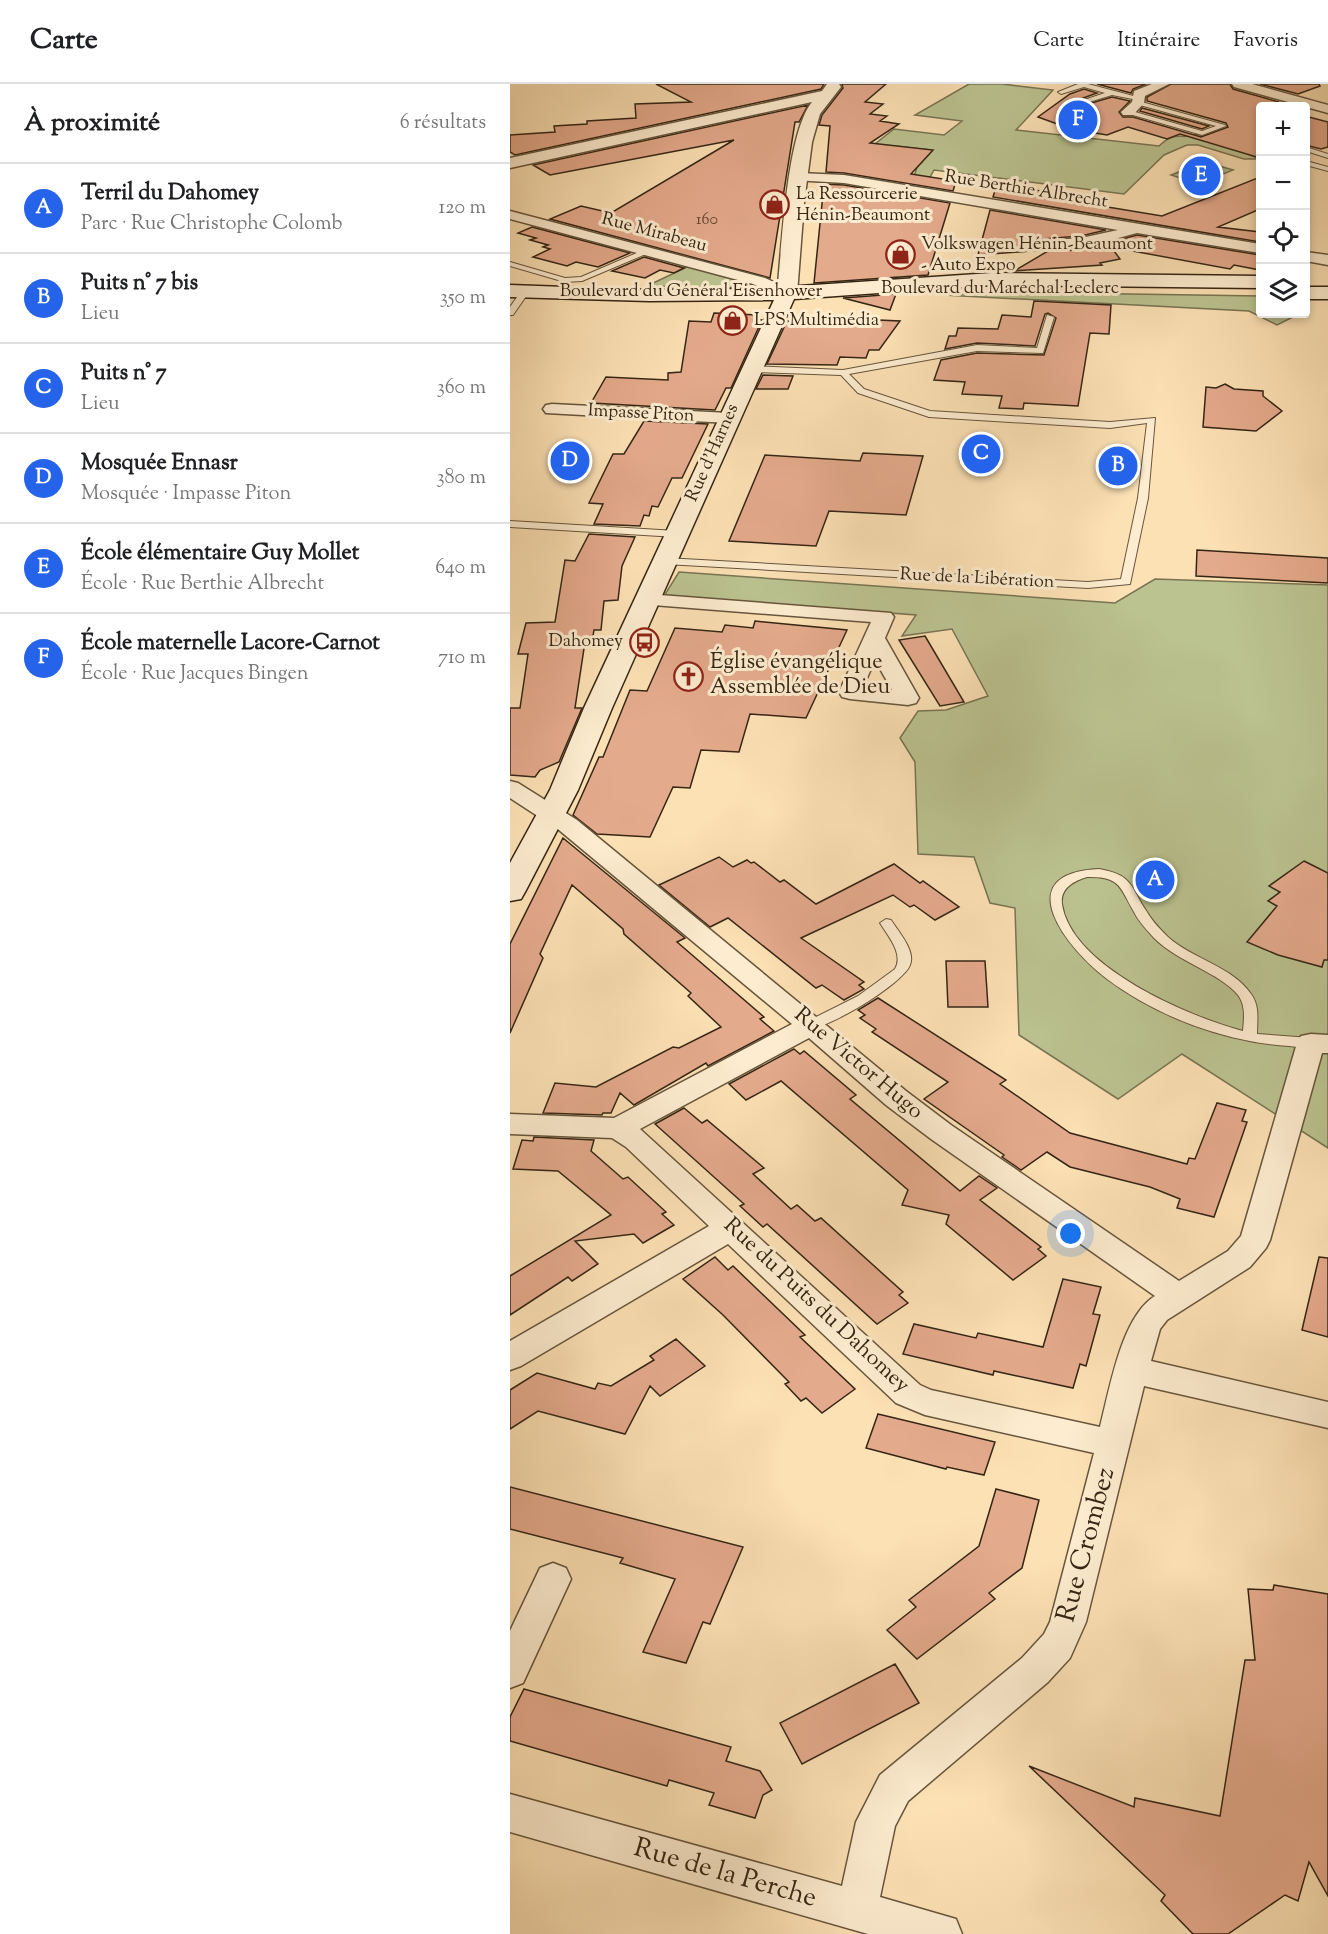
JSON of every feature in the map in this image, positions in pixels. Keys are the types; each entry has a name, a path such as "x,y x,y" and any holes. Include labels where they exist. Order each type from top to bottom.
{"main road":[{"path":"510,163 771,105 831,88"},
{"name":"Rue d'Harnes","path":"552,816 647,600 787,294 799,177 812,113 831,88"},
{"path":"771,105 812,113"},
{"name":"Boulevard du Maréchal Leclerc","path":"873,289 910,283 993,279 1256,282"},
{"path":"1310,283 1328,284"},
{"name":"Boulevard du Maréchal Leclerc","path":"873,289 914,291 996,286 1256,292"},
{"name":"Boulevard du Général Eisenhower","path":"517,291 647,296 787,294 873,289"},
{"path":"1310,292 1328,293"},
{"path":"510,892 552,816"}],"street":[{"path":"1135,104 1142,92 1163,84"},
{"path":"1238,84 1328,109"},
{"name":"Rue Berthie Albrecht","path":"799,177 844,179 1256,248"},
{"name":"Rue Mirabeau","path":"510,215 759,281 787,294"},
{"name":"Rue Berthie Albrecht","path":"1047,244 1089,242 1141,228"},
{"path":"1310,258 1328,260"},
{"name":"Impasse Piton","path":"552,409 729,418"},
{"path":"647,600 884,618 874,638"},
{"name":"Rue Victor Hugo","path":"510,788 568,825 896,1098 941,1132 1178,1296"},
{"path":"510,1124 618,1128 811,1025"},
{"name":"Rue Crombez","path":"857,1910 876,1822 894,1788 1035,1670 1057,1646 1068,1622 1145,1326 1156,1311 1239,1259 1255,1240 1319,1043"},
{"name":"Rue du Puits du Dahomey","path":"618,1128 636,1140 908,1394 926,1402 1114,1444"},
{"path":"510,1357 731,1228"},
{"path":"1133,1370 1328,1415"},
{"path":"510,1671 553,1579"},
{"name":"Rue de la Perche","path":"510,1814 940,1934"}],"lane":[{"path":"1060,92 1082,84 1111,93 1135,104 1202,134 1222,126 1135,104"},
{"path":"1086,100 1111,93"},
{"path":"1310,151 1328,156"},
{"path":"1310,165 1328,169"},
{"path":"510,264 565,280 582,279 649,251"},
{"path":"510,313 517,291"},
{"path":"751,369 843,373 977,348 1040,351 1050,317"},
{"name":"Rue de la Libération","path":"665,561 1089,585 1126,582 1143,498 1152,420 1110,425 928,414 861,391 843,373"},
{"path":"510,524 677,534"},
{"path":"1250,1037 1250,1005 1244,993 1231,981 1177,951 1158,935 1141,913 1130,890 1121,880 1103,872 1076,875 1065,882 1055,900 1058,911 1078,945 1097,965 1119,981 1155,1002 1200,1022 1250,1037 1319,1043"},
{"path":"811,1025 837,1014 895,978 904,966 904,954 886,923"}],"green space":[{"path":"969,84 1002,84 1053,90 1016,130 1159,146 1170,138 1197,134 1256,152 1250,155 1256,159 1244,159 1198,145 1187,145 1164,155 1124,194 934,170 929,179 914,177 917,167 932,150 875,144 894,129 944,135 962,121 915,115"},
{"path":"1205,162 1233,170 1199,184 1171,175"},
{"path":"689,266 751,284 743,288 647,286"},
{"path":"999,292 1256,296 1256,314 1249,311 943,295"},
{"path":"1263,318 1291,318 1277,325"},
{"path":"679,572 1115,603 1155,579 1328,585 1328,1148 1182,1054 1118,1099 1019,1035 1015,908 990,903 974,857 918,854 915,762 900,738 918,711 946,710 988,696 952,629 902,636 916,615 664,596"}],"building":[{"path":"656,84 824,84 821,89 515,155 510,152 510,135 555,132 554,126 587,124 587,121 636,118 635,104 691,102"},
{"path":"842,84 886,84 865,102 883,104 870,114 887,116 880,121 899,124 870,143 933,150 911,174 956,181 953,191 826,172 830,126 819,125 822,115 843,88"},
{"path":"1097,84 1146,84 1133,89 1131,93"},
{"path":"1171,84 1230,84 1233,89 1279,102 1256,102 1256,157 1180,134 1167,139 1128,127 1107,135 1071,129 1038,117 1070,94 1084,89 1097,93 1083,98 1085,105 1112,97 1130,101 1119,112 1123,117 1133,117 1201,137 1228,127 1226,123 1147,101 1147,97"},
{"path":"1260,84 1319,84 1320,86 1298,94"},
{"path":"808,105 799,122 795,122 770,278 550,219 581,206 611,213 734,140 550,175 533,165"},
{"path":"1142,108 1209,126 1202,129 1140,111"},
{"path":"1310,117 1328,122 1328,147 1321,149 1310,146"},
{"path":"1256,179 1256,211 1218,227 1256,232 1256,241 993,197 997,184 1047,192 1041,196 1162,216"},
{"path":"824,184 844,185 950,203 928,275 814,283"},
{"path":"990,210 1106,230 1081,236 1042,239 1037,244 1045,250 978,255"},
{"path":"532,227 630,253 598,267 576,262 567,266 533,257 550,249 543,247 548,245 530,240 536,238 518,233"},
{"path":"1137,235 1256,254 1256,269 1234,265 1230,269 1111,247 1120,259 1100,263 1102,265 1014,271 1048,251 1082,250"},
{"path":"644,257 684,268 674,273 660,270 645,278 612,271"},
{"path":"896,294 890,310 843,298"},
{"path":"1034,301 1111,305 1109,334 1090,333 1078,406 1024,403 1023,409 999,408 1002,396 962,394 965,382 934,380 941,360 977,353 1044,355 1056,318 1048,313 1045,314 1035,346 977,343 945,349 949,336 956,336 958,328 998,329 1002,315 1031,317"},
{"path":"714,313 758,315 756,319 762,320 731,388 726,388 715,410 591,403 606,377 668,380 668,373 681,372 689,321 711,322"},
{"path":"810,317 900,321 879,350 869,350 866,358 840,357 837,365 767,364 787,321 810,322"},
{"path":"763,375 793,376 788,389 756,389"},
{"path":"1225,384 1234,389 1263,391 1263,396 1282,411 1256,431 1203,427 1206,387 1216,388"},
{"path":"644,421 708,424 682,478 672,478 658,507 652,506 649,516 644,515 640,526 594,524 603,504 589,503 613,454 624,454"},
{"path":"863,453 923,456 906,515 829,511 816,546 729,541 765,455 860,461"},
{"path":"589,534 635,537 622,566 618,600 604,601 601,630 594,630 592,642 585,642 575,708 582,708 559,762 540,770 535,777 510,775 510,708 520,708 528,654 518,654 526,623 555,622 565,560 575,561"},
{"path":"1197,550 1328,558 1328,583 1196,576"},
{"path":"755,621 847,630 806,718 750,714 739,752 701,750 690,788 673,787 650,837 597,834 573,815 599,757 603,757 630,690 647,691 675,628 722,632 725,625 753,628"},
{"path":"925,636 964,702 940,706 899,640"},
{"path":"563,838 685,938 677,942 764,1017 760,1019 774,1031 708,1066 706,1063 634,1105 620,1093 611,1113 602,1115 543,1113 555,1083 596,1087 673,1047 679,1048 721,1027 688,996 691,993 572,885 540,954 543,958 510,1033 510,944"},
{"path":"719,857 733,867 747,860 754,862 780,882 784,880 816,904 894,864 920,883 923,881 959,907 935,920 914,905 910,907 893,895 801,938 864,982 859,985 864,989 844,1000 822,985 816,988 728,918 710,927 659,885"},
{"path":"1304,861 1328,873 1328,960 1324,960 1322,967 1278,955 1247,942 1277,906 1268,901 1280,892 1269,886"},
{"path":"946,961 985,961 988,1007 948,1007"},
{"path":"878,998 1006,1080 1000,1084 1070,1133 1187,1164 1189,1158 1195,1159 1217,1103 1246,1110 1242,1121 1247,1122 1214,1217 1177,1208 1180,1199 1150,1187 1070,1167 1047,1152 1021,1170 1002,1157 1004,1155 924,1099 948,1082 872,1032 876,1029 860,1018 865,1015 858,1010"},
{"path":"794,1049 800,1054 804,1051 856,1095 850,1099 960,1191 979,1176 997,1188 980,1200 1041,1247 1038,1249 1046,1256 1013,1280 946,1224 949,1215 902,1205 908,1190 781,1081 746,1100 729,1084"},
{"path":"684,1108 702,1123 707,1120 764,1168 753,1174 791,1209 797,1205 815,1221 821,1218 903,1292 899,1295 908,1303 877,1324 767,1224 763,1227 740,1206 744,1204 655,1124"},
{"path":"534,1137 594,1140 591,1151 623,1179 628,1177 666,1212 662,1214 674,1225 643,1243 634,1234 575,1241 598,1264 572,1281 568,1277 510,1315 510,1276 611,1215 558,1171 513,1169 522,1140 533,1141"},
{"path":"715,1257 728,1270 733,1266 805,1335 800,1337 855,1389 822,1413 806,1398 801,1401 785,1384 789,1382 723,1315 683,1279"},
{"path":"1319,1257 1328,1258 1328,1337 1302,1330"},
{"path":"1063,1279 1101,1287 1093,1314 1100,1315 1086,1366 1080,1364 1073,1388 994,1371 993,1375 903,1354 914,1324 976,1338 978,1333 1043,1347"},
{"path":"676,1339 705,1366 660,1396 650,1386 625,1434 538,1411 510,1429 510,1390 537,1373 595,1389 598,1383 611,1386 654,1360 650,1356"},
{"path":"878,1414 995,1442 984,1475 947,1467 946,1469 866,1448"},
{"path":"510,1487 743,1547 710,1624 703,1622 686,1663 643,1652 675,1579 620,1563 623,1558 510,1529"},
{"path":"996,1489 1039,1500 1022,1568 989,1593 995,1599 917,1659 887,1630 916,1607 909,1600 979,1546"},
{"path":"1274,1585 1328,1594 1328,1896 1309,1862 1298,1901 1285,1895 1228,1934 1193,1934 1161,1901 1165,1895 1029,1766 1134,1807 1135,1798 1220,1816 1245,1660 1255,1660 1248,1589 1273,1590"},
{"path":"895,1664 919,1703 802,1764 780,1723"},
{"path":"524,1689 731,1747 726,1761 760,1771 772,1790 763,1795 755,1818 709,1805 714,1793 669,1780 667,1786 510,1741 510,1717"}],"place":[{"name":"École maternelle Lacore-Carnot","path":"1078,120"},
{"name":"École élémentaire Guy Mollet","path":"1201,176"},
{"name":"La Ressourcerie Hénin-Beaumont","path":"775,205"},
{"name":"Volkswagen Hénin-Beaumont - Auto Expo","path":"900,255"},
{"name":"LPS Multimédia","path":"733,321"},
{"name":"Puits n° 7","path":"981,454"},
{"name":"Mosquée Ennasr","path":"570,461"},
{"name":"Puits n° 7 bis","path":"1118,466"},
{"name":"Dahomey","path":"644,642"},
{"name":"Église évangélique Assemblée de Dieu","path":"689,676"},
{"name":"Terril du Dahomey","path":"1155,880"}]}
